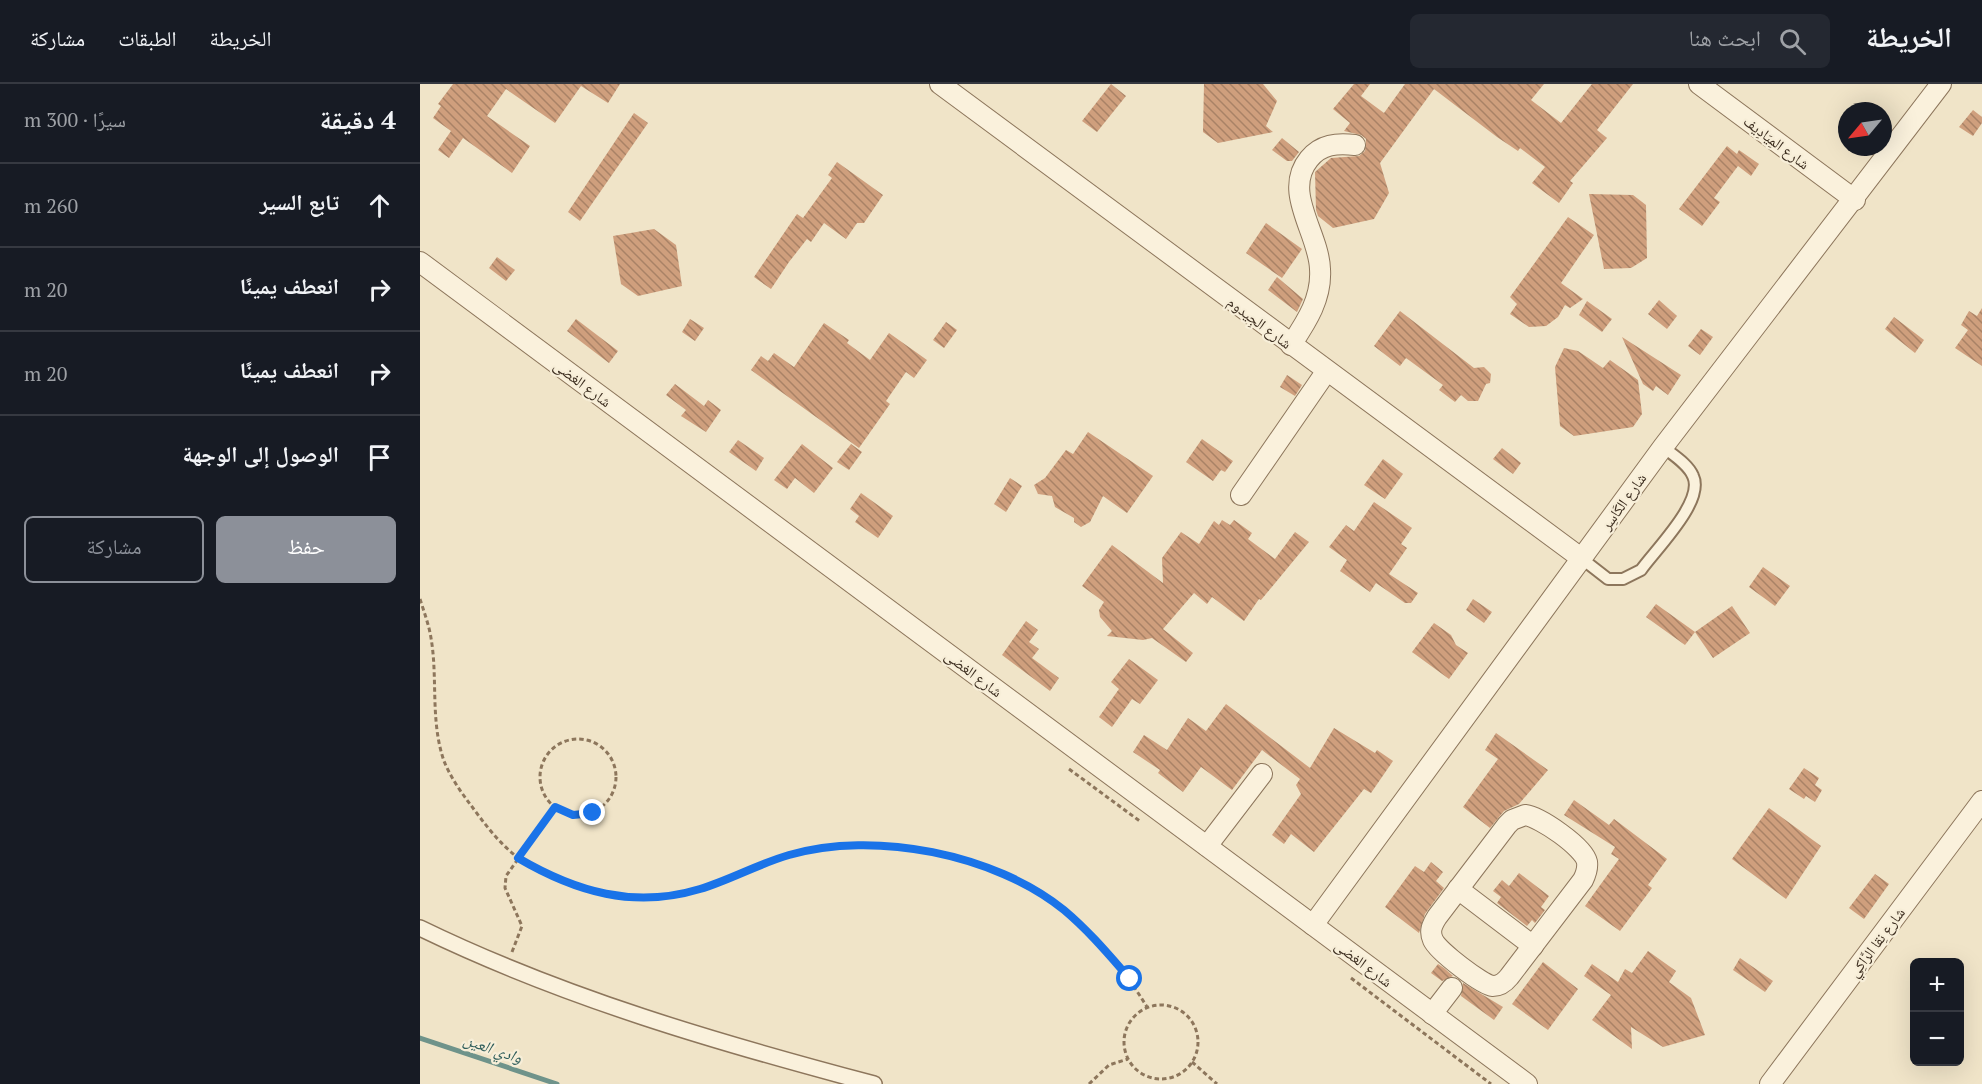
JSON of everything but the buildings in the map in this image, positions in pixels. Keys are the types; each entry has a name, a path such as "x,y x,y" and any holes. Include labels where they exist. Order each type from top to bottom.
{"street":[{"name":"شارع الجِيدوم","path":"940,84 1326,372 1581,558"},
{"name":"شارع المِيَادِيف","path":"1699,84 1855,200"},
{"name":"شارع الكَاسِر","path":"1313,925 1663,447 1855,200 1941,84"},
{"path":"1291,345 1314,306 1320,268 1299,193 1299,179 1304,165 1313,154 1326,146 1340,143 1354,145"},
{"name":"شارع الغضى","path":"420,262 1527,1084"},
{"path":"1240,495 1326,372"},
{"path":"1207,846 1262,774"},
{"name":"شارع نِقا الرَّاكِي","path":"1770,1084 1982,801"},
{"path":"1518,816 1538,819 1575,846 1587,861 1587,871 1533,946 1500,985 1459,978 1436,944 1431,930 1437,917 1458,889 1507,825 1518,816"},
{"path":"1458,889 1533,946"},
{"path":"420,928 556,987 744,1049 874,1084"},
{"path":"1432,1014 1459,978"}],"lane":[{"path":"1581,558 1608,579 1629,577 1641,570 1691,505 1696,487 1693,475 1663,447"}],"path":[{"path":"420,599 431,638 437,731 444,762 461,793 482,821 518,858 546,875 623,898 661,898 700,889 790,855 827,848 863,845 904,848 940,855 1012,878 1063,909 1096,940 1130,979 1148,1008"},
{"path":"584,738 602,746 614,762 616,782 609,801 593,813 573,815 555,807 542,791 540,771 548,753 564,741 584,738"},
{"path":"1064,765 1145,825"},
{"path":"504,965 522,926 504,888 506,876 555,807"},
{"path":"1344,973 1491,1084"},
{"path":"1156,1005 1174,1008 1189,1019 1197,1036 1192,1062 1178,1075 1159,1079 1141,1073 1128,1059 1124,1042 1128,1025 1140,1012 1148,1008 1156,1005"},
{"path":"1089,1084 1109,1065 1128,1059"},
{"path":"1192,1062 1217,1084"}],"waterway":[{"name":"وادي العين","path":"420,1038 557,1084"}],"route":[{"path":"593,813 573,815 555,807 518,858 546,875 580,887 623,898 661,898 700,889 790,855 827,848 863,845 904,848 940,855 1012,878 1063,909 1096,940 1130,979"}]}
